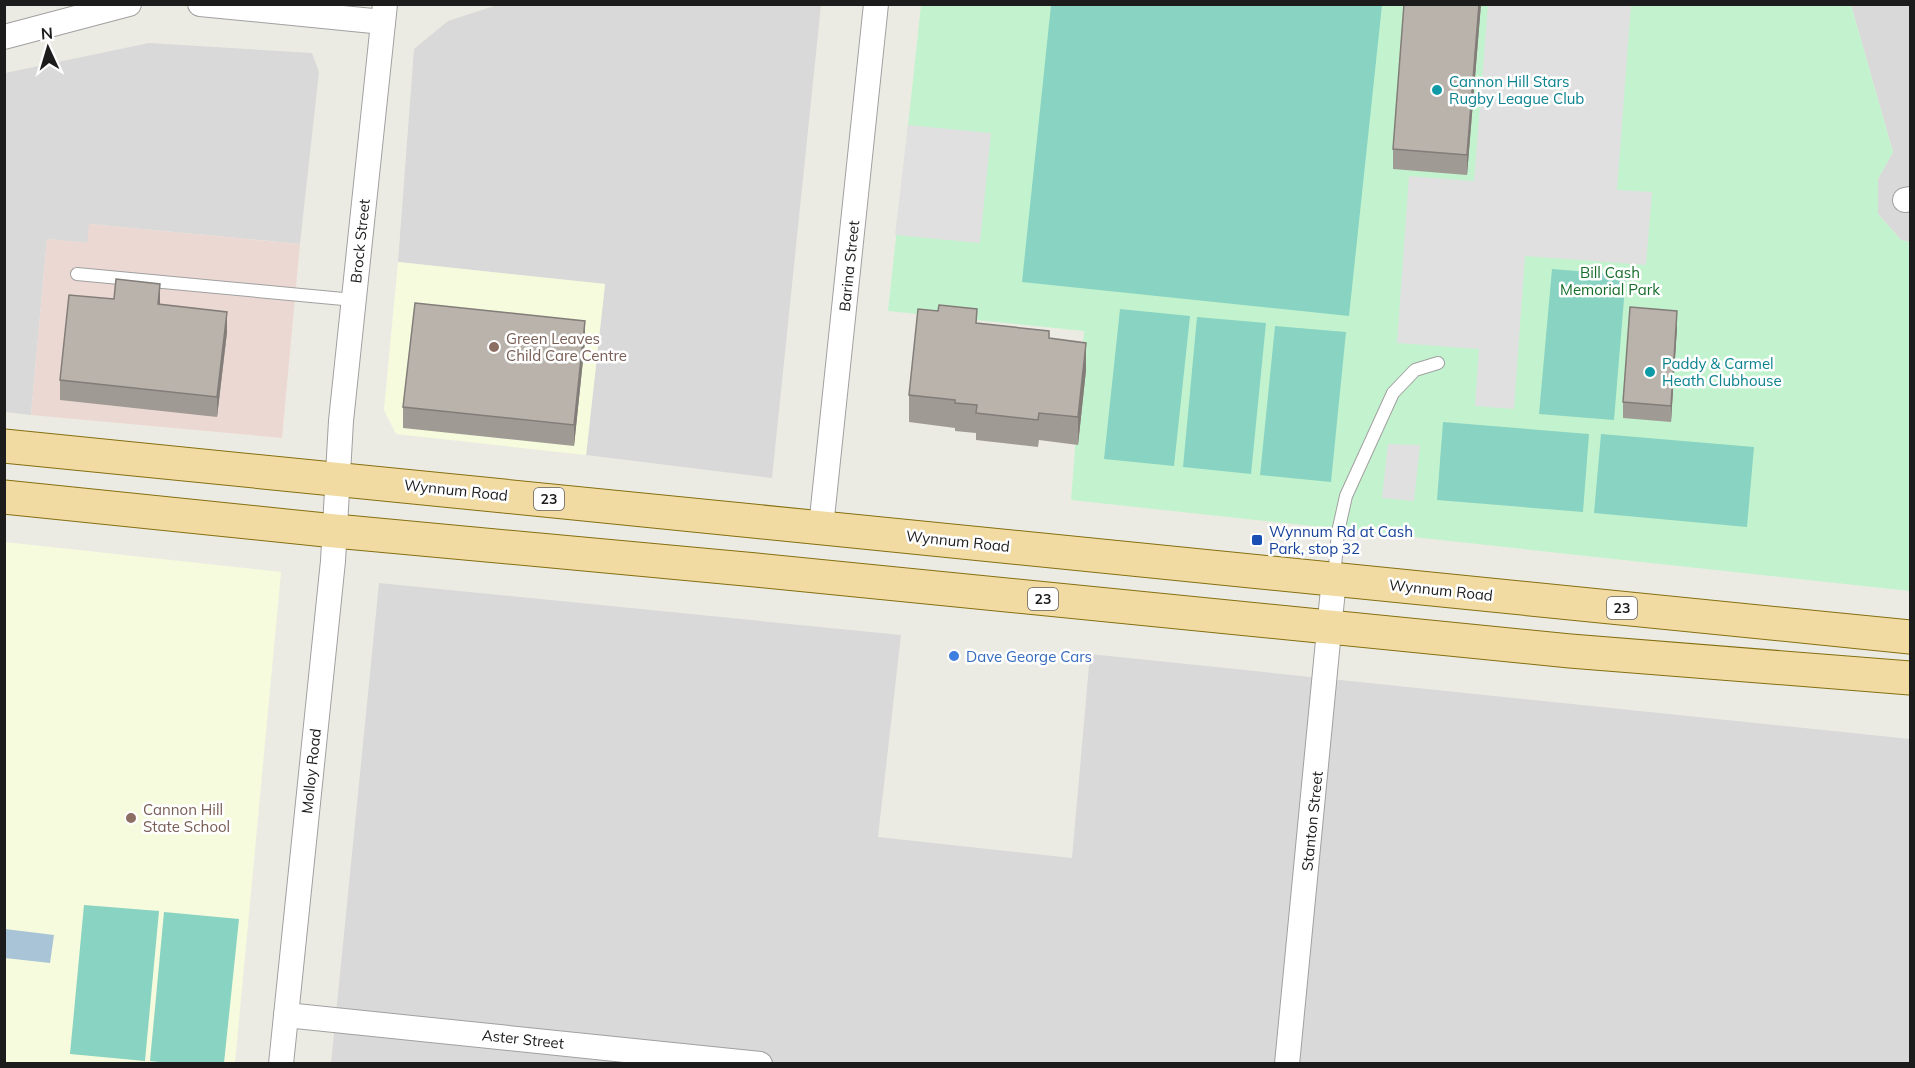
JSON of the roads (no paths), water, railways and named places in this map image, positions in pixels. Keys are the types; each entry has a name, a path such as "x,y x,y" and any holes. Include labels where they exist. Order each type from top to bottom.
{"main road":[{"name":"Wynnum Road","path":"4,446 1911,637"},
{"name":"23","path":"4,497 1331,628 1683,661 1911,678"}],"street":[{"path":"4,37 129,4"},
{"path":"200,4 384,13"},
{"name":"Barina Street","path":"821,527 876,4"},
{"name":"Brock Street","path":"338,478 341,421 384,13"},
{"name":"Molloy Road","path":"281,1064 335,531 338,478"},
{"name":"Stanton Street","path":"1287,1064 1334,579"},
{"name":"Aster Street","path":"286,1015 760,1064"}],"lane":[{"path":"77,274 354,300"},
{"path":"1334,579 1338,532 1346,496 1361,460 1394,393 1415,370 1438,363"}],"place":[{"name":"Cannon Hill Stars Rugby League Club","path":"1437,90"},
{"name":"Green Leaves Child Care Centre","path":"494,347"},
{"name":"Paddy & Carmel Heath Clubhouse","path":"1650,372"},
{"name":"Wynnum Rd at Cash Park, stop 32","path":"1257,540"},
{"name":"Dave George Cars","path":"954,656"},
{"name":"Cannon Hill State School","path":"131,818"}],"park label":[{"name":"Bill Cash Memorial Park","path":"1610,280"}]}
